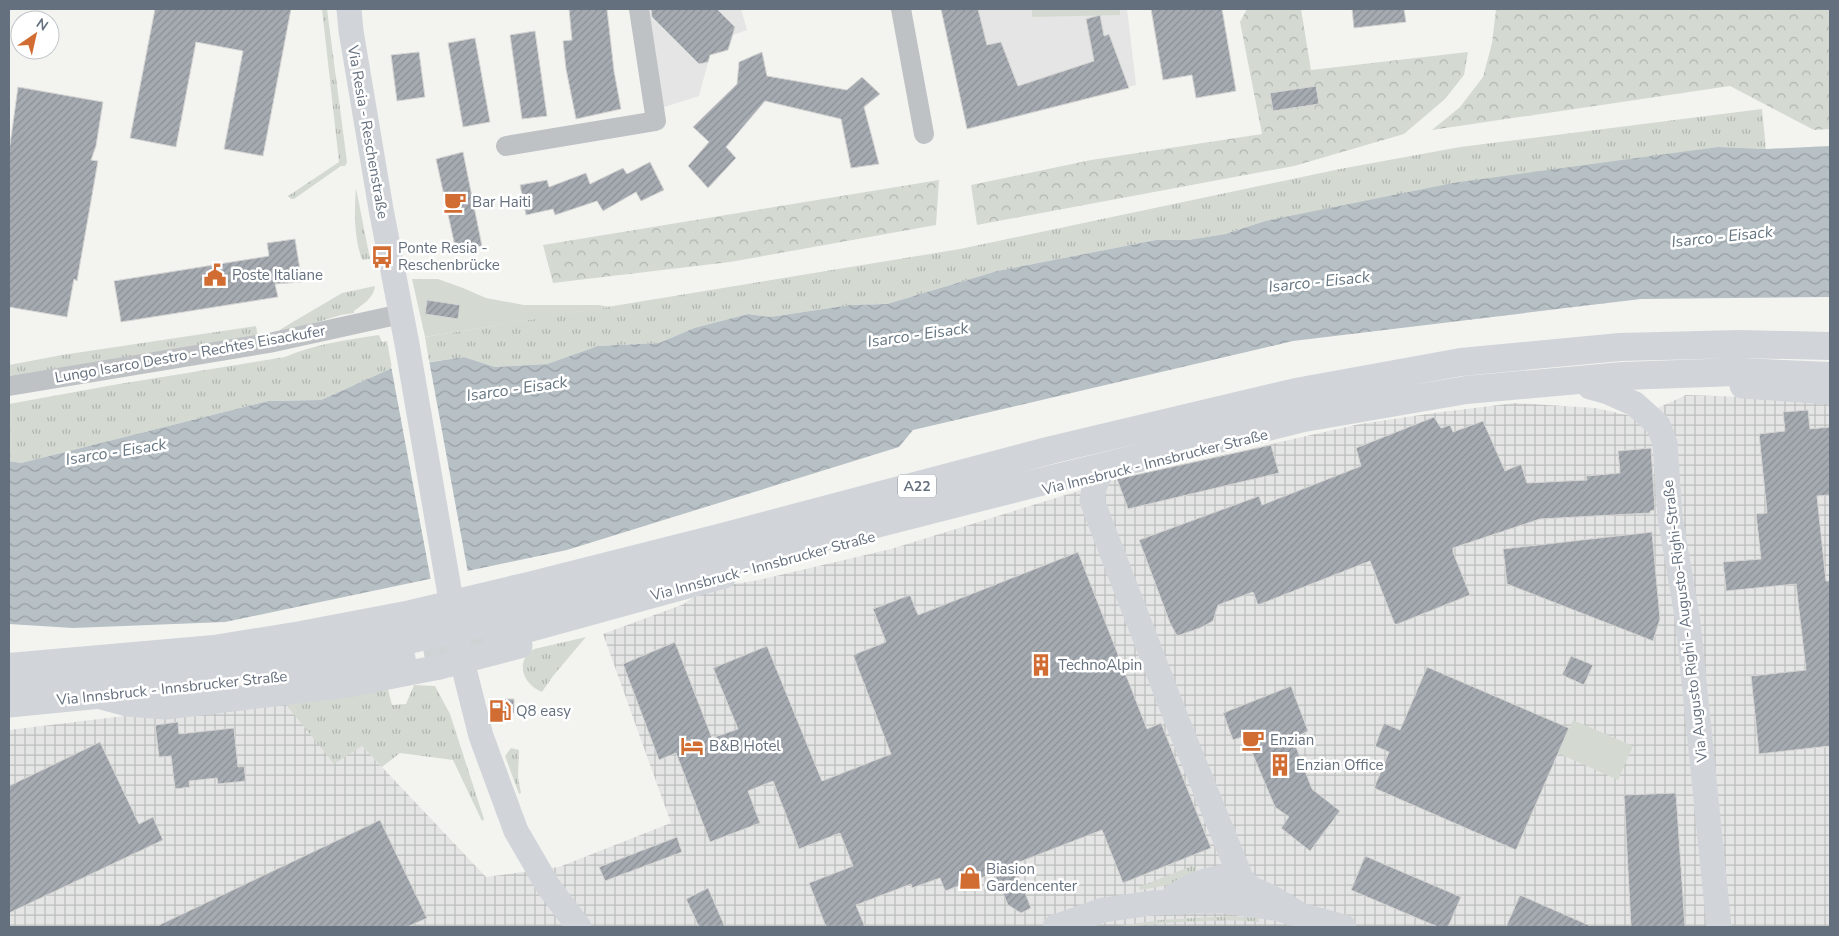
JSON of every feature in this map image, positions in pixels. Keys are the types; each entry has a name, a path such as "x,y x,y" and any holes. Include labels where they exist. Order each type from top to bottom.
{"highway":[{"name":"A22","path":"9,667 214,649 406,615 603,567 1051,450 1296,392 1461,362 1620,347 1740,344 1830,346"},
{"name":"A22","path":"9,689 76,685 216,670 408,640 535,611 1052,479 1304,418 1466,390 1623,376 1737,372 1830,376"}],"main road":[{"name":"Via Resia - Reschenstraße","path":"349,9 401,314"},
{"path":"401,314 463,662 481,736 516,831 548,886 579,927"},
{"name":"Via Innsbruck - Innsbrucker Straße","path":"495,639 1037,490 1340,417 1457,399 1590,388 1754,386 1830,392"},
{"name":"Via Augusto Righi - Augusto-Righi-Straße","path":"1590,388 1608,392 1635,404 1658,425 1665,443 1670,517 1688,622 1718,927"},
{"path":"1100,475 1094,488 1092,501 1178,723 1241,878 1252,889 1269,896 1298,914"},
{"path":"97,696 127,704 166,707 347,685 463,662 625,616 666,602 679,588"},
{"name":"Via Innsbruck - Innsbrucker Straße","path":"9,705 223,685 424,654"},
{"path":"1166,902 1184,889 1221,877 1241,878"},
{"path":"1055,927 1103,910 1166,902 1235,902 1275,908 1344,927"}],"street":[{"path":"506,146 656,121 639,9"},
{"path":"901,9 924,134"},
{"name":"Lungo Isarco Destro - Rechtes Eisackufer","path":"9,386 269,343 401,314"}],"shaded area":[{"path":"648,9 741,9 747,30 733,35 728,50 710,55 699,96 661,108"},
{"path":"941,9 1127,9 1136,85 967,129"},
{"path":"1686,395 1830,400 1830,927 9,927 9,730 157,712 283,701 362,746 486,877 559,867 671,823 603,634 684,604 705,588 754,581 891,549 1117,479 1360,424 1515,403 1595,408 1632,416 1660,407"}],"green space":[{"path":"322,9 327,9 347,162 345,166 341,166 294,199 291,199 288,196 339,162"},
{"path":"1032,9 1120,9 1120,15 1032,17"},
{"path":"1247,9 1301,9 1311,70 1468,52 1464,75 1445,99 1404,134 1294,166 977,225 971,185 1091,160 1262,134 1240,22"},
{"path":"1496,9 1830,9 1830,129 1814,130 1730,86 1432,130 1460,107 1483,77 1492,43"},
{"path":"1762,109 1766,149 1718,147 1265,221 1225,234 1188,240 1156,240 997,271 887,304 850,305 770,317 748,314 694,328 659,343 598,346 547,364 495,367 464,357 429,362 425,337 960,249 1340,169 1460,147"},
{"path":"939,180 936,225 730,262 553,283 543,245"},
{"path":"356,188 370,259 362,260 357,242"},
{"path":"412,279 438,279 486,298 524,305 599,305 610,307 425,337"},
{"path":"375,286 373,294 354,313 277,334 281,329 342,293"},
{"path":"256,326 258,337 9,376 9,365 62,355"},
{"path":"379,335 382,342 387,341 392,368 321,400 268,401 21,463 9,461 9,404 285,357 319,346"},
{"path":"586,637 542,692 530,684 523,672 524,660 528,654 534,649"},
{"path":"414,685 435,686 450,714 484,819 482,821 453,760 400,753 382,767 362,746 334,764 283,701 388,689 392,705 406,704"},
{"path":"1573,720 1633,746 1618,780 1558,753"},
{"path":"511,748 519,750 518,777 521,793 519,794 505,756"},
{"path":"1194,865 1198,874 1185,882 1140,890 1139,887"},
{"path":"1232,916 1259,918 1259,922 1200,921 1113,927 1160,920"}],"water":[{"name":"Isarco - Eisack","path":"1830,146 1830,297 1641,299 1293,341 913,430 899,447 567,550 225,622 73,628 9,624 9,461 21,463 268,401 321,400 392,368 464,357 495,367 547,364 598,346 659,343 694,328 748,314 770,317 850,305 887,304 997,271 1156,240 1188,240 1225,234 1265,221 1453,183 1718,147 1766,149"}],"pier":[{"path":"429,360 468,573 431,581 391,366"}],"building":[{"path":"155,9 291,9 263,156 224,149 243,51 196,42 176,147 130,138"},
{"path":"569,9 607,9 614,71 621,109 576,119 566,69 563,41 572,40"},
{"path":"651,9 717,9 735,27 728,50 710,55 708,62 699,64 652,17"},
{"path":"941,9 978,9 987,45 1001,42 1018,86 1094,61 1086,19 1100,15 1104,36 1109,34 1129,88 967,129"},
{"path":"1151,9 1222,9 1236,91 1196,98 1192,75 1163,80"},
{"path":"1352,9 1404,9 1406,22 1354,28"},
{"path":"535,31 547,116 522,119 510,35"},
{"path":"475,38 490,122 463,127 448,43"},
{"path":"419,52 425,97 397,101 391,55"},
{"path":"762,52 767,76 847,90 862,77 880,94 864,107 879,164 851,168 841,119 765,101 726,147 736,158 708,188 688,166 709,142 693,127 737,84 739,62"},
{"path":"1316,86 1319,104 1273,111 1270,93"},
{"path":"18,87 103,102 96,146 91,160 98,161 77,281 74,279 67,317 9,307 9,152"},
{"path":"463,152 482,246 456,251 436,159"},
{"path":"650,162 664,190 641,201 636,192 603,211 597,201 555,215 553,209 526,215 520,185 547,180 549,187 586,173 590,184 623,168 627,174"},
{"path":"295,239 302,282 275,284 278,297 121,322 114,281 269,256 267,243"},
{"path":"427,300 460,305 458,319 425,314"},
{"path":"1808,410 1810,429 1830,427 1830,495 1817,496 1826,581 1830,581 1830,746 1759,754 1751,676 1806,670 1796,584 1726,591 1723,562 1761,559 1756,514 1767,513 1759,434 1785,431 1783,412"},
{"path":"1434,417 1441,428 1450,425 1453,432 1483,421 1505,471 1521,464 1527,483 1587,480 1586,476 1620,473 1618,451 1651,448 1655,510 1650,511 1650,513 1540,519 1453,548 1470,595 1395,625 1370,561 1258,605 1253,592 1218,605 1213,621 1177,636 1170,623 1139,540 1259,496 1262,505 1361,466 1356,448"},
{"path":"1271,445 1279,473 1128,509 1117,479"},
{"path":"1652,532 1660,619 1653,641 1507,584 1503,549"},
{"path":"1078,552 1147,729 1161,723 1211,848 1123,883 1102,830 1014,864 1031,908 1021,913 1008,905 994,873 945,891 940,878 912,888 911,884 856,905 865,927 826,927 809,883 853,866 840,833 799,849 773,781 748,791 760,823 710,842 676,753 659,760 623,664 675,642 712,738 738,729 713,668 767,646 822,781 891,754 853,655 886,642 873,609 910,595 918,615"},
{"path":"1571,656 1593,665 1584,685 1562,675"},
{"path":"1427,667 1569,728 1516,850 1374,788 1389,752 1375,746 1384,723 1400,730"},
{"name":"Enzian Office","path":"1291,686 1308,731 1293,739 1312,789 1340,811 1310,851 1281,828 1289,817 1275,807 1245,736 1233,740 1223,713"},
{"path":"497,699 514,699 514,713 497,713"},
{"path":"178,722 179,734 234,728 238,767 244,766 246,781 218,784 217,778 189,781 190,787 175,789 171,756 159,757 155,725"},
{"path":"100,742 139,824 153,817 163,840 9,913 9,786"},
{"path":"1676,793 1685,927 1631,927 1624,795"},
{"path":"380,820 427,918 407,927 155,927"},
{"path":"677,837 682,852 605,881 599,867"},
{"path":"1365,856 1461,897 1448,927 1438,927 1351,890"},
{"path":"708,888 725,927 699,927 686,899"},
{"path":"1520,895 1593,927 1506,927"}],"tunnel":[{"path":"424,654 495,639"}],"place":[{"name":"Bar Haiti","path":"455,202"},
{"name":"Ponte Resia - Reschenbrücke","path":"382,257"},
{"name":"Poste Italiane","path":"215,275"},
{"name":"TechnoAlpin","path":"1041,665"},
{"name":"Q8 easy","path":"500,711"},
{"name":"Enzian","path":"1253,740"},
{"name":"B&B Hotel","path":"692,746"},
{"name":"Enzian Office","path":"1280,765"},
{"name":"Biasion Gardencenter","path":"970,878"}]}
